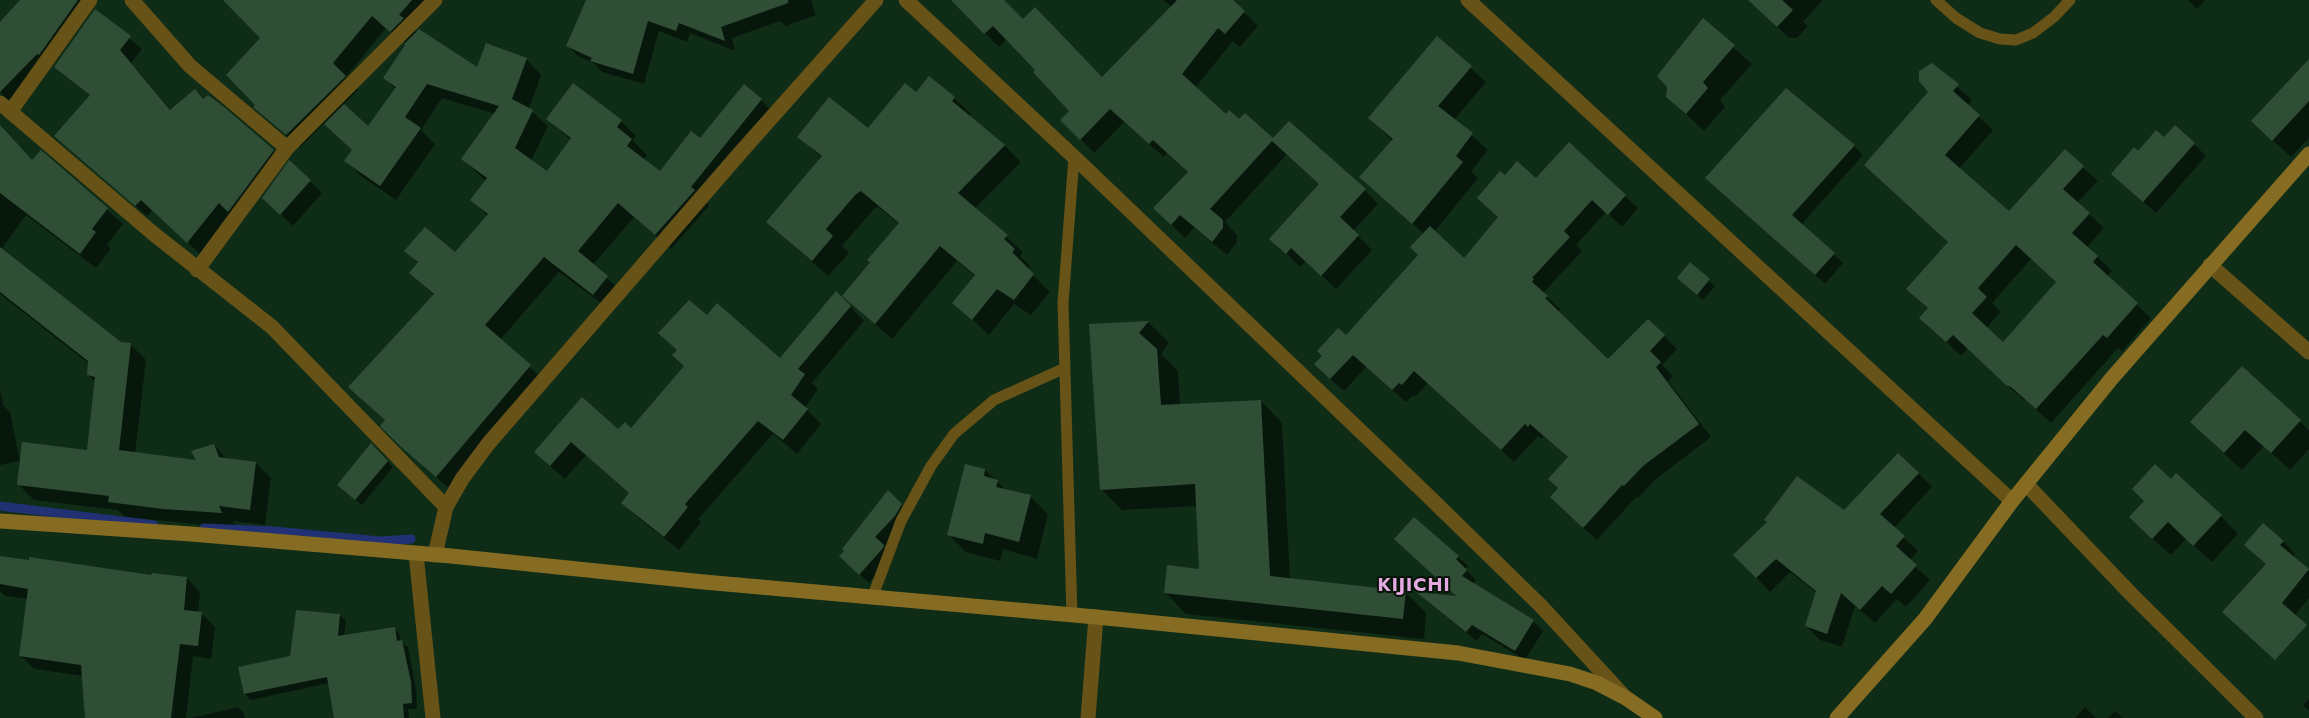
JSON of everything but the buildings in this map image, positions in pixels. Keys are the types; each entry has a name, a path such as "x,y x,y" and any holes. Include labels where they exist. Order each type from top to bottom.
{"street":[{"path":"90,0 5,107 197,270 272,327 446,507"},
{"path":"132,0 190,66 287,148"},
{"path":"197,270 287,148 435,0"},
{"path":"435,555 446,507 462,479 488,444 740,153 876,0"},
{"path":"906,0 1074,157 1534,599 1626,698"},
{"path":"1468,0 2012,501"},
{"path":"1838,718 1926,619 2012,501 2112,378 2309,154"},
{"path":"2210,265 2309,352"},
{"path":"2026,484 2138,601 2256,718"},
{"path":"0,521 191,534 435,555 872,598 1072,616 1096,616 1458,653 1570,674 1597,683 1626,698 1655,718"},
{"path":"416,554 432,718"},
{"path":"1088,718 1096,616"}],"lane":[{"path":"1936,0 1956,18 1980,34 2000,39 2016,40 2033,33 2054,17 2070,0"},
{"path":"1072,616 1063,303 1074,157"},
{"path":"872,598 901,521 931,466 954,434 994,400 1065,368"}],"waterway":[{"path":"0,506 154,525"},
{"path":"204,528 274,531 380,541 411,539"}],"district":[{"name":"KIJICHI","path":"1414,586"}]}
